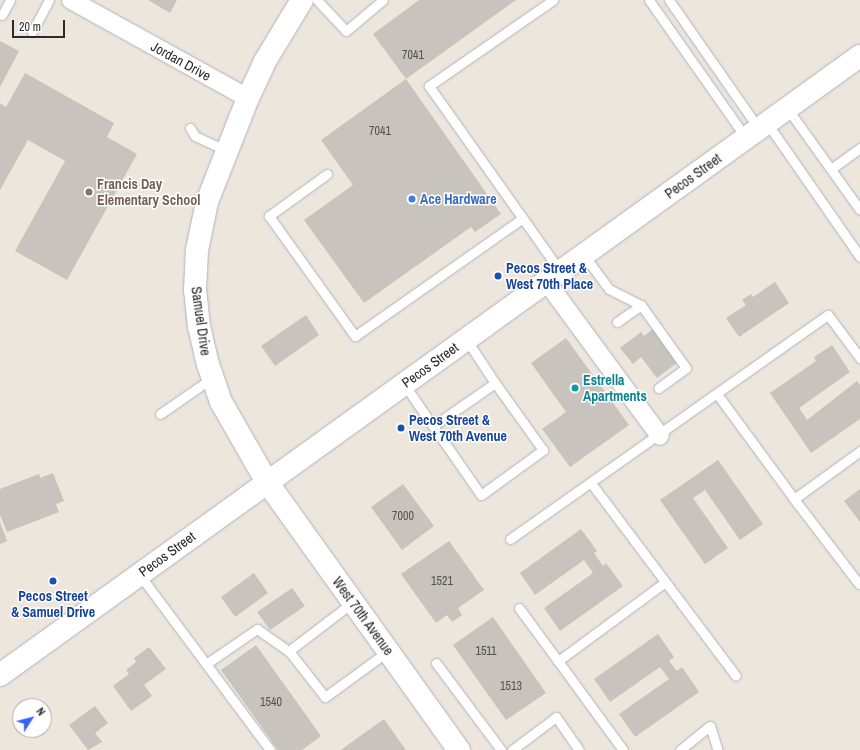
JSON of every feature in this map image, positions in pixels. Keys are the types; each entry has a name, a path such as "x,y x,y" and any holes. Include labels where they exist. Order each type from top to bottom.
{"main road":[{"name":"Samuel Drive","path":"266,482 221,402 212,378 199,327 195,290 197,250 207,202 248,98 264,63 302,0"},
{"name":"Pecos Street","path":"0,675 266,482 860,56"},
{"name":"West 70th Avenue","path":"266,482 459,750"}],"street":[{"name":"Jordan Drive","path":"71,0 248,98"},
{"path":"553,276 660,436"}],"lane":[{"path":"2,15 10,0"},
{"path":"32,32 49,0"},
{"path":"317,0 346,31 384,0"},
{"path":"553,276 523,218 429,86 554,0"},
{"path":"649,0 757,130 860,258"},
{"path":"669,0 757,130"},
{"path":"788,108 860,210"},
{"path":"190,128 195,136 227,151"},
{"path":"831,170 860,148"},
{"path":"327,174 269,216 355,336 523,218"},
{"path":"583,254 608,289 641,305 686,368 658,388"},
{"path":"617,322 641,305"},
{"path":"510,539 660,436 828,315 860,358"},
{"path":"404,383 481,495 543,450 495,383 466,339"},
{"path":"160,414 212,378"},
{"path":"433,426 495,383"},
{"path":"717,394 859,584"},
{"path":"794,499 860,451"},
{"path":"591,483 736,676"},
{"path":"139,574 270,750"},
{"path":"558,661 665,582"},
{"path":"289,651 353,602"},
{"path":"519,608 623,750"},
{"path":"206,664 257,629 289,651 325,697 388,651"},
{"path":"436,663 501,750"},
{"path":"512,750 556,717 579,750"},
{"path":"680,750 710,726 718,750"}],"building":[{"path":"148,0 177,0 170,13"},
{"path":"419,0 516,0 406,79 373,34"},
{"path":"0,41 19,51 0,87"},
{"path":"25,73 114,123 107,137 137,154 67,280 15,251 65,161 28,140 0,190 0,103 6,107"},
{"name":"Ace Hardware","path":"406,79 501,214 475,232 471,227 364,303 304,220 353,185 321,140"},
{"path":"775,282 789,303 739,337 726,318 746,305 742,300 751,294 753,297"},
{"path":"306,315 319,335 275,366 261,346"},
{"path":"653,329 678,362 657,378 641,357 633,364 620,348 641,332 644,336"},
{"name":"Estrella Apartments","path":"566,338 629,425 570,467 542,429 566,412 531,363"},
{"path":"832,345 850,372 799,408 807,420 857,381 860,385 860,419 811,453 770,393 816,361 814,357"},
{"path":"718,460 763,524 740,540 705,490 693,498 728,548 705,564 660,500"},
{"path":"53,473 64,501 56,504 59,512 7,532 0,515 0,489 39,474 40,478"},
{"path":"403,484 434,526 402,550 371,507"},
{"path":"860,489 860,522 844,501"},
{"path":"0,522 7,541 0,544"},
{"path":"581,529 597,551 594,553 603,566 606,563 623,586 560,631 544,608 593,573 584,560 535,595 520,573"},
{"path":"449,541 484,590 458,608 462,615 452,622 447,615 436,623 401,574"},
{"path":"254,573 268,593 235,617 221,597"},
{"path":"292,588 305,606 270,630 257,612"},
{"path":"493,617 546,693 506,720 453,645"},
{"path":"658,634 674,657 669,661 677,671 682,667 699,692 635,737 619,714 669,679 660,667 610,702 594,679"},
{"path":"256,645 321,736 302,750 278,750 221,670"},
{"path":"149,647 166,669 144,685 152,696 131,711 113,686 129,674 126,670 136,662 134,658"},
{"path":"95,706 108,723 95,733 102,742 88,750 69,725"},
{"path":"384,719 406,750 341,750 356,739"}],"place":[{"name":"Francis Day Elementary School","path":"89,192"},
{"name":"Ace Hardware","path":"412,199"},
{"name":"Pecos Street & West 70th Place","path":"498,276"},
{"name":"Estrella Apartments","path":"575,388"},
{"name":"Pecos Street & West 70th Avenue","path":"401,428"},
{"name":"Pecos Street & Samuel Drive","path":"53,581"}]}
